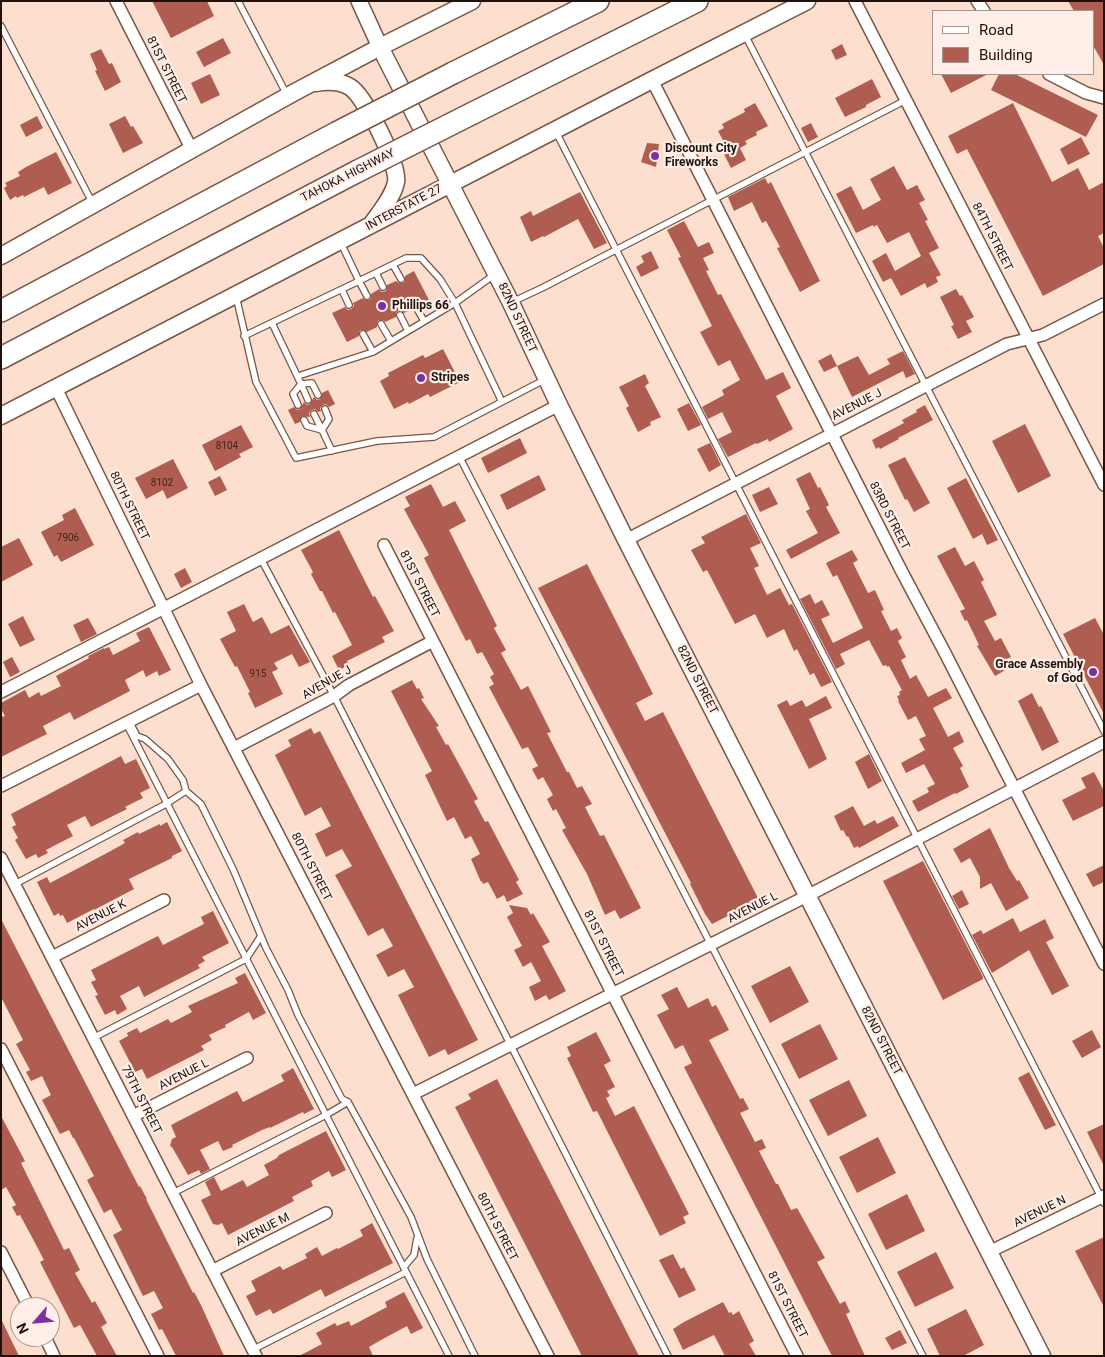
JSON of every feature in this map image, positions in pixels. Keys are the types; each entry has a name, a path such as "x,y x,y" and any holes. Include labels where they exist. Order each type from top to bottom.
{"highway":[{"path":"1,311 453,73 598,1"},
{"name":"TAHOKA HIGHWAY","path":"1,358 356,172 697,1"}],"main road":[{"path":"1,256 94,206 288,96 472,1"},
{"name":"INTERSTATE 27","path":"1,416 807,1"},
{"name":"82ND STREET","path":"380,47 496,274 626,540 1042,1356"},
{"path":"311,84 339,82 350,86 357,93 385,142 394,164 396,181 393,192 371,225"}],"street":[{"name":"81ST STREET","path":"116,1 192,150"},
{"name":"82ND STREET","path":"359,1 380,47"},
{"name":"84TH STREET","path":"856,1 1104,485"},
{"path":"1051,75 1086,93 1104,98"},
{"name":"83RD STREET","path":"652,80 1104,964"},
{"name":"AVENUE J","path":"626,540 1007,344 1043,335 1104,304"},
{"name":"80TH STREET","path":"56,388 201,685 548,1356"},
{"path":"1,692 460,458 559,405"},
{"name":"81ST STREET","path":"384,545 797,1356"},
{"name":"AVENUE J","path":"234,748 334,696 349,685 433,642"},
{"path":"1,786 201,685"},
{"name":"AVENUE L","path":"412,1094 807,896 1104,742"},
{"name":"79TH STREET","path":"1,858 254,1353"},
{"name":"AVENUE K","path":"52,957 164,900"},
{"path":"1,1049 158,1356"},
{"name":"AVENUE L","path":"133,1116 247,1058"},
{"name":"AVENUE N","path":"989,1252 1103,1199"},
{"name":"AVENUE M","path":"212,1271 326,1213"},
{"path":"1,1252 24,1297"}],"lane":[{"path":"238,1 288,96"},
{"path":"1,26 94,206"},
{"path":"744,33 1104,731"},
{"path":"510,303 906,100"},
{"path":"555,130 1103,1199"},
{"path":"340,241 367,296"},
{"path":"244,336 406,258 421,258 440,279 455,303 502,402"},
{"path":"393,265 400,278"},
{"path":"376,273 383,287"},
{"path":"298,376 373,352 455,303 496,274"},
{"path":"342,290 349,305"},
{"path":"236,295 256,382 296,458 377,442 434,437 546,379"},
{"path":"416,307 424,322"},
{"path":"400,315 408,331"},
{"path":"272,323 308,400"},
{"path":"382,324 391,341"},
{"path":"363,334 373,352"},
{"path":"298,405 293,394 301,384 312,383 318,395"},
{"path":"322,430 330,419 325,409"},
{"path":"314,414 332,451"},
{"path":"304,420 307,426 322,430"},
{"path":"460,458 923,1356"},
{"path":"261,559 334,696 668,1356"},
{"path":"127,722 137,736 145,739 168,759 183,780 186,791 201,804 261,936 320,1058 342,1099 348,1102 411,1217 427,1260 474,1356"},
{"path":"127,722 166,804 449,1356"},
{"path":"15,884 166,804 186,791"},
{"path":"93,1038 246,959 261,936"},
{"path":"173,1193 348,1102"},
{"path":"254,1353 405,1270 414,1255 417,1245 417,1234"}],"building":[{"path":"152,1 207,1 214,16 171,38"},
{"path":"1068,1 1104,1 1104,65 1095,49 1095,10 1073,10"},
{"path":"223,38 231,53 204,67 196,52"},
{"path":"842,44 847,55 836,60 831,50"},
{"path":"101,49 109,64 112,63 121,82 105,91 95,71 97,70 90,54"},
{"path":"210,74 220,95 201,104 191,83"},
{"path":"942,75 986,75 951,93"},
{"path":"998,75 1017,75 1098,115 1086,137 991,90"},
{"path":"872,79 881,97 845,117 835,98"},
{"path":"755,103 768,126 756,132 757,135 745,141 747,144 740,148 746,160 731,168 720,144 724,142 718,131 724,128 722,124 745,112 744,109"},
{"path":"1013,103 1052,182 1078,168 1089,190 1104,182 1104,233 1098,236 1104,248 1104,264 1043,296 967,149 957,154 948,136"},
{"path":"37,116 43,128 26,137 20,125"},
{"path":"125,116 143,143 123,153 109,124"},
{"path":"811,123 818,137 808,142 801,128"},
{"path":"1081,137 1090,154 1068,165 1060,149"},
{"path":"647,143 659,144 656,167 641,162"},
{"path":"56,152 72,183 48,195 44,187 24,197 23,195 17,198 16,196 10,200 4,188 7,186 5,183 20,176 18,172 26,167"},
{"path":"894,166 907,190 917,185 925,200 919,203 928,220 925,221 939,248 929,253 941,275 936,277 938,282 927,288 925,283 901,296 891,278 883,282 872,261 886,253 895,271 921,256 909,232 887,243 877,225 856,233 836,194 851,186 863,210 881,200 870,179"},
{"path":"765,178 768,184 771,182 820,281 800,292 777,248 780,247 766,221 762,223 752,202 734,211 728,197"},
{"path":"580,192 607,243 594,249 578,219 531,242 520,217 531,211 533,216"},
{"path":"684,221 698,247 709,242 714,253 703,258 709,270 706,271 718,295 721,294 766,380 783,372 791,388 776,396 793,429 769,442 768,439 756,443 728,457 718,439 732,432 722,412 708,419 702,407 724,395 722,390 740,380 730,360 718,366 700,332 712,326 678,258 681,257 667,230"},
{"path":"651,251 659,268 641,277 636,267 644,262 641,256"},
{"name":"Phillips 66","path":"414,271 429,300 420,305 414,303 412,309 404,313 398,311 396,317 385,322 379,320 377,327 367,332 361,330 359,336 347,342 332,313 345,307 348,310 351,309 354,306 353,303 363,298 369,300 371,294 379,289 382,292 386,291 387,285 396,281 403,283 405,276"},
{"path":"956,289 960,296 962,295 974,317 966,321 972,332 958,339 951,326 954,325 940,297"},
{"name":"Stripes","path":"443,349 460,382 430,397 428,394 394,409 380,381 389,376 388,373 423,355 425,358"},
{"path":"903,351 915,374 906,378 903,371 852,397 837,366 858,356 869,375 890,364 887,359"},
{"path":"831,354 837,366 824,372 818,361"},
{"path":"645,374 649,383 645,386 661,417 650,422 651,425 638,432 626,408 629,406 619,387"},
{"path":"328,390 335,404 329,407 326,404 323,405 320,408 321,411 318,412 315,409 312,410 309,413 310,417 302,416 300,422 295,424 288,410 294,407 297,410 300,409 304,402 307,405 310,404 314,397 317,400 320,399 322,393"},
{"path":"689,403 701,425 688,431 677,409"},
{"path":"925,405 933,420 880,449 879,447 876,449 872,440 904,423 902,420"},
{"path":"1025,424 1051,476 1018,493 992,441"},
{"path":"241,425 253,447 239,454 241,457 215,471 202,445"},
{"path":"520,438 527,453 488,473 481,458"},
{"path":"710,443 721,465 709,472 697,449"},
{"path":"905,457 930,503 914,512 907,499 905,500 888,465"},
{"path":"173,459 188,488 167,499 163,490 146,499 135,478"},
{"path":"810,472 829,505 826,507 840,533 791,559 786,550 818,533 806,511 810,509 796,479"},
{"path":"539,475 546,490 507,510 500,495"},
{"path":"220,476 227,490 215,496 208,482"},
{"path":"966,478 998,540 987,545 982,534 973,539 947,488"},
{"path":"431,484 443,507 455,501 466,521 449,530 497,626 494,628 506,650 501,653 521,690 528,686 551,732 547,733 577,788 582,786 592,804 585,807 600,836 604,835 641,908 620,919 615,910 605,915 587,874 562,830 566,828 556,809 553,811 547,799 553,795 543,777 538,780 532,769 538,766 528,747 522,749 489,687 494,684 490,677 494,674 482,652 477,654 470,639 466,641 424,558 429,555 404,509 410,506 405,497"},
{"path":"769,487 778,504 760,512 752,495"},
{"path":"75,508 94,545 61,562 57,555 54,557 41,532 64,520 62,515"},
{"path":"746,514 761,543 750,548 759,566 754,568 767,595 780,588 789,605 792,604 832,682 821,687 814,673 810,675 797,649 794,651 784,629 767,638 755,614 735,624 707,570 703,572 691,550 705,543 701,537"},
{"path":"339,530 373,597 375,596 394,631 382,637 385,642 347,661 349,665 339,670 332,656 352,645 335,612 333,613 322,591 320,591 311,574 313,572 301,550"},
{"path":"19,538 33,565 1,582 1,547"},
{"path":"955,547 965,566 974,561 984,580 981,582 997,615 984,621 995,641 1001,638 1011,657 1005,660 1009,668 995,676 977,646 979,645 967,620 965,621 960,611 965,609 937,556"},
{"path":"852,550 858,560 853,563 868,593 875,590 884,610 881,611 891,631 897,628 902,638 898,641 906,657 901,660 910,679 916,675 928,697 946,688 952,698 933,708 948,737 959,731 964,742 953,748 963,766 960,768 969,787 918,812 912,801 929,792 927,788 935,784 924,764 906,773 901,763 925,750 919,739 926,736 916,716 908,720 897,696 900,695 899,692 902,690 889,666 883,666 869,640 840,654 845,664 836,669 800,599 810,594 815,604 822,600 830,615 821,619 833,643 863,628 837,575 833,577 826,563"},
{"path":"587,564 653,694 636,703 645,721 663,712 759,900 712,924 705,914 691,883 538,588"},
{"path":"185,568 192,582 181,588 174,574"},
{"path":"244,604 253,622 262,617 271,634 289,625 310,662 299,667 292,654 274,663 278,669 272,672 283,694 255,708 248,693 250,692 237,666 235,667 220,639 236,631 227,612"},
{"path":"23,616 35,640 20,647 8,624"},
{"path":"88,618 97,634 81,642 73,625"},
{"name":"Grace Assembly of God","path":"1095,618 1104,635 1104,714 1063,634"},
{"path":"149,627 171,670 159,676 157,671 146,677 143,670 125,680 130,691 74,720 70,712 43,726 47,734 1,757 1,717 5,716 1,709 1,703 25,690 29,698 39,692 41,696 61,686 56,676 104,648 109,647 113,655 140,641 136,633"},
{"path":"12,657 20,672 10,677 3,662"},
{"path":"412,680 417,689 419,688 424,698 421,699 439,726 436,727 446,745 448,744 478,799 474,801 485,822 488,821 519,880 516,882 523,894 507,902 504,895 497,899 488,882 483,884 481,882 471,859 480,854 471,836 465,839 454,817 447,821 425,775 432,771 391,691"},
{"path":"1032,693 1039,707 1041,706 1059,742 1042,751 1018,701"},
{"path":"826,696 832,708 809,719 827,759 809,769 777,705 787,700 790,706 802,700 806,707"},
{"path":"311,728 314,734 320,731 478,1040 448,1055 445,1049 429,1057 398,995 414,987 404,969 388,977 376,955 393,946 383,928 368,936 335,875 352,866 342,849 326,857 315,834 331,826 321,807 305,816 275,755 291,746 288,740"},
{"path":"869,754 882,781 868,789 855,762"},
{"path":"121,756 125,764 136,759 150,788 140,793 143,798 125,807 127,809 91,827 85,816 67,825 73,836 46,850 48,853 38,858 36,854 26,859 15,840 18,838 12,827 16,825 11,814"},
{"path":"1094,772 1104,791 1104,806 1073,821 1062,800 1086,788 1081,778"},
{"path":"853,806 864,826 875,820 877,824 893,816 899,826 859,848 858,846 854,848 848,836 843,830 841,831 834,816"},
{"path":"167,822 182,851 172,856 172,858 129,879 134,889 94,910 67,923 63,915 60,916 59,913 54,916 37,882 47,877 50,883 125,843 123,840 138,832 139,834"},
{"path":"990,828 1009,868 1017,881 1019,880 1029,898 1006,911 991,883 980,889 980,877 970,858 961,863 953,849"},
{"path":"923,861 983,977 983,979 943,1000 883,881"},
{"path":"1104,865 1104,882 1093,887 1086,874"},
{"path":"962,890 969,904 959,909 952,896"},
{"path":"509,905 527,908 531,915 533,913 550,942 542,946 566,991 549,1000 546,995 535,1001 529,987 541,981 531,962 523,967 514,950 522,946 507,917 513,913"},
{"path":"213,911 229,943 202,957 205,961 198,965 200,968 144,997 139,986 120,996 127,1009 117,1015 115,1010 105,1015 95,996 98,995 91,982 96,980 91,970 158,936 163,945 204,924 201,917"},
{"path":"1013,918 1020,932 1045,919 1054,938 1046,942 1069,986 1052,995 1029,950 992,973 972,935 981,930 983,934"},
{"path":"1,919 139,1187 147,1199 193,1293 201,1305 224,1356 176,1356 162,1329 159,1330 151,1314 163,1308 154,1291 143,1296 113,1235 122,1230 111,1209 104,1213 87,1180 94,1176 69,1130 60,1134 42,1100 51,1095 42,1076 31,1081 26,1072 30,1070 16,1044 23,1040 1,997"},
{"path":"790,966 809,1002 770,1023 751,986"},
{"path":"245,973 266,1013 253,1020 249,1012 225,1025 226,1027 209,1035 212,1040 201,1046 204,1050 147,1079 142,1069 135,1072 119,1041 128,1036 127,1033 137,1028 140,1033 168,1019 171,1023 192,1012 188,1006 238,983 235,978"},
{"path":"677,987 688,1008 708,998 712,1007 716,1005 729,1030 709,1040 740,1099 743,1098 749,1109 740,1113 755,1142 762,1139 766,1148 759,1151 776,1184 778,1184 791,1210 797,1208 825,1258 817,1262 840,1304 845,1301 850,1312 846,1314 865,1356 832,1356 684,1067 692,1063 683,1045 675,1049 657,1015 669,1009 661,995"},
{"path":"820,1024 838,1059 799,1079 781,1044"},
{"path":"1092,1030 1101,1047 1082,1058 1072,1041"},
{"path":"596,1032 611,1061 604,1065 615,1087 607,1091 610,1096 606,1098 615,1116 634,1106 689,1214 683,1217 686,1223 660,1236 597,1111 593,1112 567,1058 571,1056 567,1047"},
{"path":"293,1068 314,1109 262,1130 223,1151 218,1141 200,1150 210,1169 201,1174 199,1170 188,1175 170,1146 172,1139 176,1137 171,1125 237,1091 243,1102 284,1081 281,1075"},
{"path":"1029,1072 1056,1125 1045,1130 1018,1078"},
{"path":"497,1079 639,1356 582,1356 455,1107 471,1099 468,1094"},
{"path":"849,1080 867,1116 828,1136 809,1100"},
{"path":"1,1116 25,1161 21,1163 64,1250 69,1248 80,1270 75,1273 92,1303 95,1301 107,1323 101,1327 117,1356 97,1356 80,1325 74,1328 60,1301 60,1297 58,1297 40,1262 44,1260 20,1215 17,1216 12,1207 16,1205 6,1187 1,1190"},
{"path":"1104,1124 1104,1166 1087,1132"},
{"path":"326,1131 346,1170 332,1177 329,1171 311,1181 313,1186 292,1197 294,1201 228,1235 222,1223 218,1225 213,1224 201,1200 211,1195 205,1182 214,1177 221,1191 243,1180 247,1187 269,1175 264,1165 279,1155"},
{"path":"878,1137 896,1173 857,1193 839,1157"},
{"path":"907,1194 925,1231 886,1250 868,1214"},
{"path":"372,1223 393,1263 325,1297 321,1289 273,1314 270,1309 256,1316 246,1296 256,1291 251,1281 280,1266 283,1270 307,1258 305,1254 317,1247 322,1256 338,1249 363,1236 360,1230"},
{"path":"1104,1237 1104,1307 1075,1251"},
{"path":"936,1252 954,1288 915,1307 897,1272"},
{"path":"673,1254 681,1269 684,1267 696,1290 679,1298 659,1260"},
{"path":"404,1292 423,1328 411,1334 407,1326 381,1340 369,1347 373,1356 299,1356 322,1344 316,1333 335,1323 337,1326 349,1321 351,1326 387,1307 385,1302"},
{"path":"723,1302 729,1313 731,1312 733,1315 739,1311 754,1341 749,1344 756,1356 725,1356 714,1335 683,1350 673,1329"},
{"path":"966,1309 984,1345 963,1356 940,1356 927,1329"},
{"path":"1,1319 10,1338 10,1347 15,1347 19,1356 1,1356"},
{"path":"900,1330 907,1343 892,1350 885,1338"}],"place":[{"name":"Discount City Fireworks","path":"655,156"},
{"name":"Phillips 66","path":"382,306"},
{"name":"Stripes","path":"421,378"},
{"name":"Grace Assembly of God","path":"1093,672"}]}
